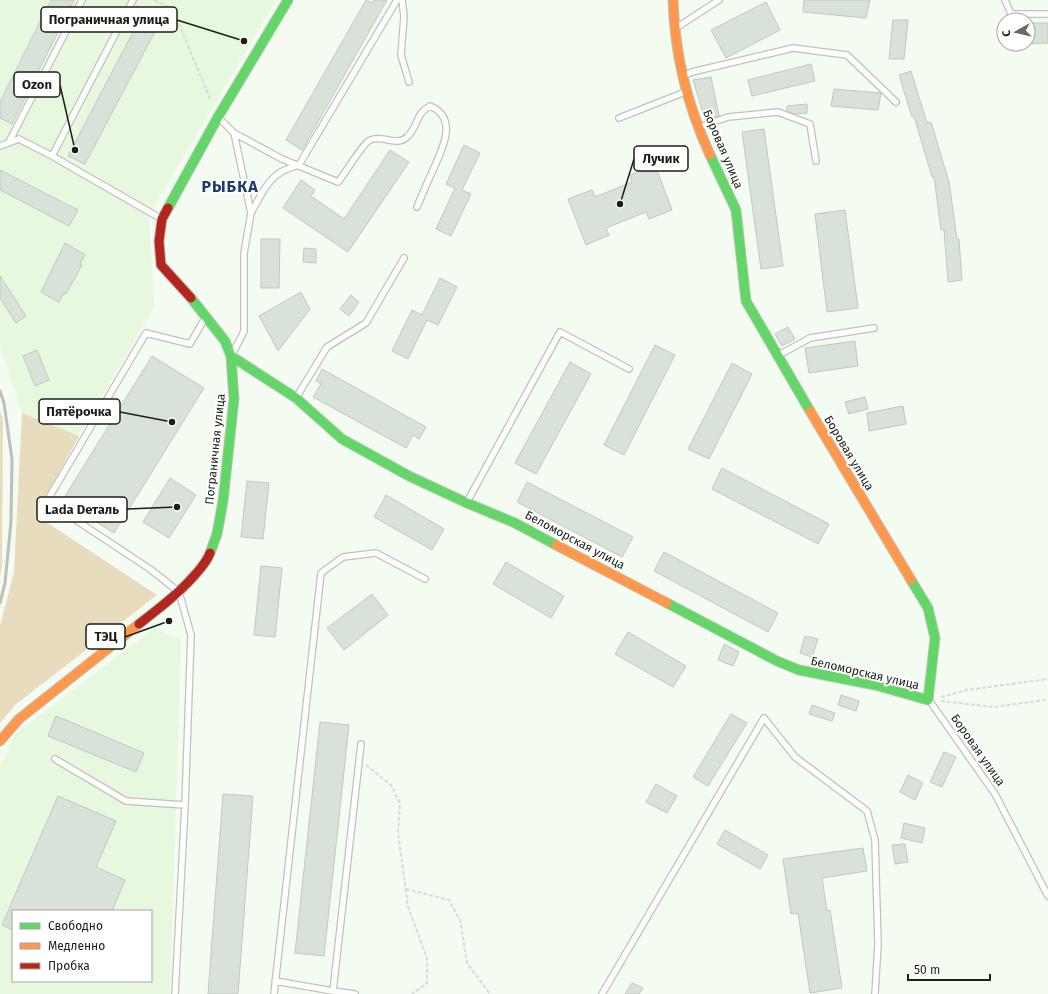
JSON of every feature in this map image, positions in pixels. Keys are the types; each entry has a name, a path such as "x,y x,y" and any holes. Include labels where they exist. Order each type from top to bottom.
{"street":[{"name":"Пограничная улица","path":"0,741 19,719 179,592 209,557 217,534 223,501 232,429 234,399 231,356 225,341 206,316 161,265 159,241 162,219 218,117 288,0"},
{"name":"Боровая улица","path":"673,0 674,29 682,77 698,128 736,210 746,301 777,356 928,608 935,638 928,700"},
{"name":"Беломорская улица","path":"231,356 296,398 342,439 409,476 515,523 777,661 799,670 875,685 928,700"}],"lane":[{"path":"9,142 82,0"},
{"path":"52,156 133,0"},
{"path":"231,356 244,331 244,253 251,213 273,178 281,171 299,165 397,0"},
{"path":"402,0 404,16 401,55 409,82"},
{"path":"674,29 719,0"},
{"path":"1005,0 1011,14 1048,14"},
{"path":"682,77 692,72 793,48 847,55 896,102"},
{"path":"619,118 687,91"},
{"path":"218,117 234,133 282,159 338,182 368,140 378,137 395,142 408,136 422,110 430,106 438,110 446,122 446,140 417,208"},
{"path":"698,128 728,117 778,112 810,124 816,161"},
{"path":"234,133 251,213"},
{"path":"0,146 18,140 52,156 162,219"},
{"path":"296,398 327,347 366,323 404,258"},
{"path":"175,994 185,805 191,635 179,592 150,569 46,501 146,333 190,344 206,316"},
{"path":"777,356 810,338 874,328"},
{"path":"467,503 560,332 629,369"},
{"path":"274,994 321,573 343,558 376,553 425,579"},
{"name":"Боровая улица","path":"928,700 995,794 1048,896"},
{"path":"602,994 764,718 795,757 867,811 875,840 878,944 875,994"},
{"path":"333,991 361,744"},
{"path":"55,759 126,800 185,805"},
{"path":"275,981 355,994"}],"path":[{"path":"154,0 173,10 218,117"},
{"path":"928,700 967,690 1048,679"},
{"path":"928,700 994,707 1047,700"},
{"path":"360,760 391,785 400,803 398,833 408,907 427,958 427,983 412,994"},
{"path":"406,889 448,900 460,920 467,963 490,994"}],"shaded area":[{"path":"0,0 276,0 149,215 154,307 79,436 22,413 0,347"},
{"path":"0,411 3,419 2,567 0,576"},
{"path":"22,413 79,436 41,505 43,520 157,595 15,705 0,723 0,626 14,572"},
{"path":"153,629 181,639 170,994 0,994 0,766 15,734"}],"building":[{"path":"51,0 74,0 12,124 0,118 0,102"},
{"path":"366,0 372,3 374,0 387,0 302,150 286,140"},
{"path":"804,0 870,0 866,18 803,12"},
{"path":"766,2 780,30 726,58 711,30"},
{"path":"143,13 160,22 85,164 68,156"},
{"path":"893,20 908,20 904,59 889,59"},
{"path":"1036,23 1048,23 1048,43 1036,44"},
{"path":"811,64 815,81 752,96 748,80"},
{"path":"911,71 927,123 931,122 949,182 957,239 959,239 962,280 948,282 944,230 941,230 934,177 932,177 914,116 912,117 899,75"},
{"path":"711,77 719,116 705,120 693,80"},
{"path":"834,89 881,93 878,110 831,106"},
{"path":"807,104 807,113 795,114 787,111 787,106"},
{"path":"764,129 783,266 761,269 742,132"},
{"path":"464,145 480,153 462,190 471,194 451,236 436,229 455,188 446,184"},
{"path":"390,150 409,162 348,252 283,208 301,180 315,190 311,196 344,219"},
{"path":"655,165 672,210 649,219 646,212 606,228 609,235 586,245 568,199 592,190 595,197 632,182 630,175"},
{"path":"0,170 78,210 69,226 0,190"},
{"path":"845,210 858,308 827,312 815,214"},
{"path":"261,239 280,239 279,288 261,288"},
{"path":"65,243 85,255 80,264 82,265 66,294 64,293 59,302 41,292"},
{"path":"304,248 316,249 316,263 303,262"},
{"path":"0,276 26,316 16,323 0,298"},
{"path":"440,278 457,287 438,325 427,320 408,359 392,351 412,310 422,315"},
{"path":"301,292 310,309 278,351 259,316"},
{"path":"351,295 359,302 349,316 340,309"},
{"path":"788,327 795,339 782,346 775,334"},
{"path":"855,341 858,366 809,373 805,348"},
{"path":"655,345 675,355 624,455 604,445"},
{"path":"37,350 49,380 35,386 23,356"},
{"path":"152,356 204,388 114,533 62,501"},
{"path":"570,362 591,374 536,474 515,463"},
{"path":"732,363 752,374 709,459 688,449"},
{"path":"322,369 426,427 419,439 413,435 406,448 313,397 321,384 316,381"},
{"path":"865,397 868,409 849,414 845,402"},
{"path":"903,406 906,424 869,431 867,413"},
{"path":"722,468 829,524 818,544 712,489"},
{"path":"170,478 196,495 169,538 143,522"},
{"path":"247,481 269,483 263,539 241,537"},
{"path":"527,482 633,537 622,557 517,502"},
{"path":"386,495 444,529 432,550 374,517"},
{"path":"664,552 778,613 768,632 654,571"},
{"path":"506,562 564,596 551,618 493,584"},
{"path":"261,566 282,568 275,637 254,635"},
{"path":"372,594 388,615 344,650 327,628"},
{"path":"628,632 686,666 673,687 615,654"},
{"path":"805,636 818,639 812,657 800,653"},
{"path":"724,644 739,652 733,666 718,660"},
{"path":"841,695 859,701 856,711 838,705"},
{"path":"812,705 835,713 832,721 809,714"},
{"path":"731,714 747,723 708,786 693,777"},
{"path":"56,716 144,753 136,772 48,736"},
{"path":"320,722 349,725 324,956 295,953"},
{"path":"944,752 956,757 942,787 930,782"},
{"path":"908,775 923,783 915,800 900,792"},
{"path":"656,784 677,796 667,813 646,802"},
{"path":"223,794 253,796 238,994 208,994"},
{"path":"58,796 116,821 96,867 125,880 112,910 12,910 12,930 2,925"},
{"path":"904,823 925,828 922,843 901,838"},
{"path":"725,830 768,855 760,869 717,844"},
{"path":"905,844 908,862 895,864 892,845"},
{"path":"863,848 867,871 822,878 827,911 830,910 842,988 810,993 798,913 791,914 783,859"},
{"path":"632,983 643,988 639,994 625,994"}],"railway":[{"path":"0,391 4,403 12,459 11,521 5,583 0,603"}],"traffic: fast":[{"path":"168,208 218,117 288,0"},
{"path":"710,155 736,210 746,301 810,411"},
{"path":"191,298 225,341 231,356 234,399 223,501 217,534 210,553"},
{"path":"231,356 296,398 342,439 409,476 515,523 556,545"},
{"path":"667,603 777,661 799,670 875,685 928,700 935,638 928,608 911,580"}],"traffic: slow":[{"path":"673,0 676,41 684,79 695,117 710,155"},
{"path":"810,411 911,580"},
{"path":"556,545 667,603"},
{"path":"0,741 19,719 139,624"}],"traffic: jam":[{"path":"168,208 162,219 159,241 161,265 191,298"},
{"path":"139,624 179,592 203,565 210,553"}],"place":[{"name":"Пограничная улица","path":"244,41"},
{"name":"Ozon","path":"75,150"},
{"name":"Лучик","path":"620,204"},
{"name":"Пятёрочка","path":"172,422"},
{"name":"Lada Dеталь","path":"177,507"},
{"name":"ТЭЦ","path":"169,621"}],"district":[{"name":"РЫБКА","path":"230,186"}]}
